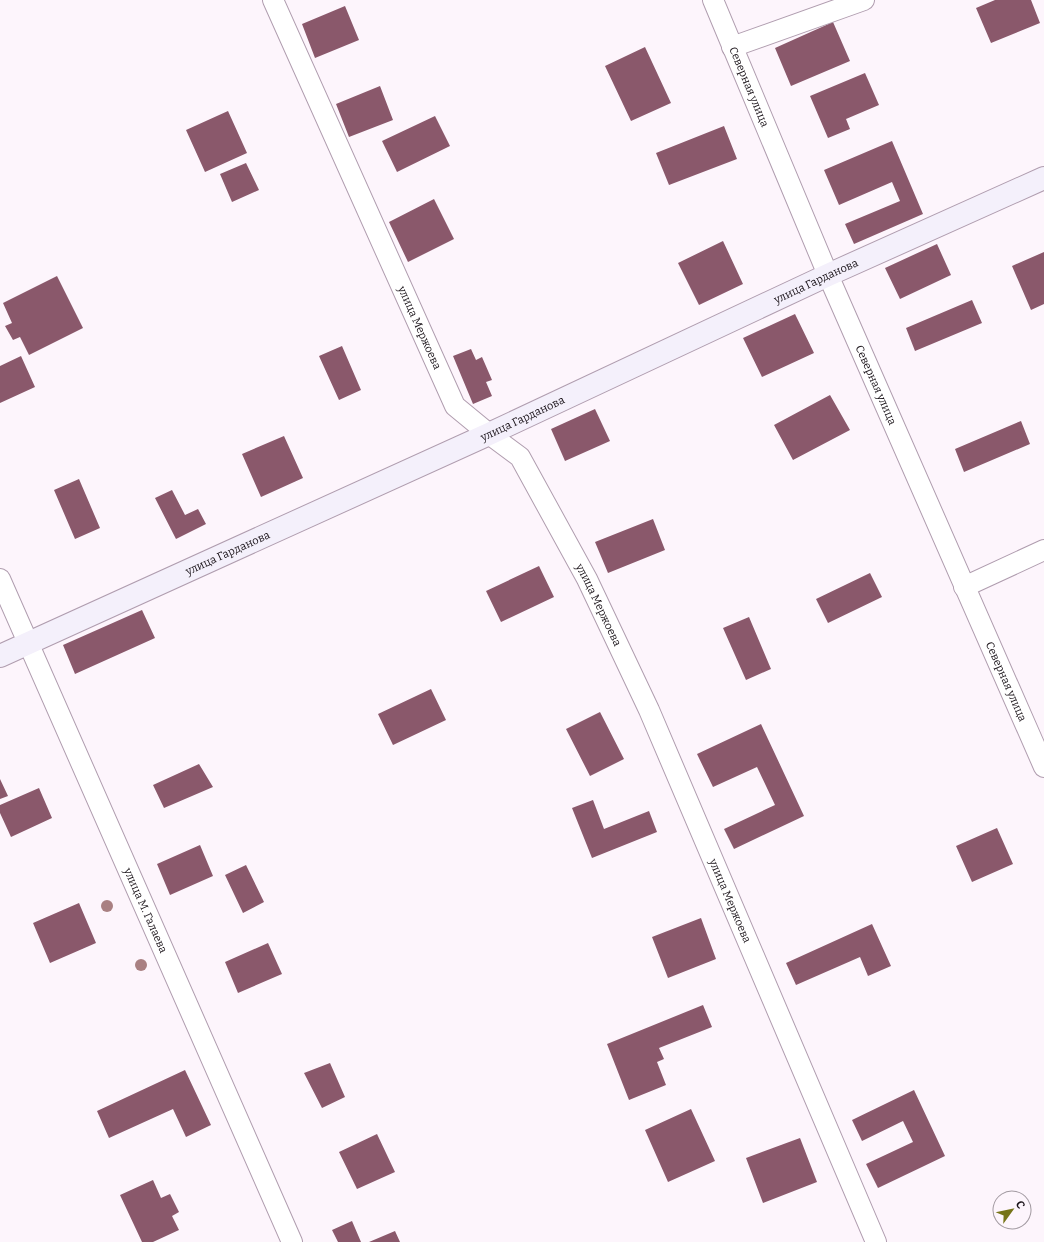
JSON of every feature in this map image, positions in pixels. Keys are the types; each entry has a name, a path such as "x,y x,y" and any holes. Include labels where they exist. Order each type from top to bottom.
{"street":[{"name":"улица Мержоева","path":"273,0 455,406 489,434 520,456 587,579 649,710 876,1242"},
{"name":"Северная улица","path":"713,0 828,275 1044,767"},
{"path":"732,47 864,0"},
{"name":"улица Гарданова","path":"0,656 489,434 828,275 1044,178"},
{"path":"964,587 1044,550"},
{"name":"улица М. Галаева","path":"0,579 292,1242"}],"building":[{"path":"995,0 1031,0 1040,23 991,43 976,8"},
{"path":"345,6 359,40 315,58 302,24"},
{"path":"833,22 850,61 791,86 775,48"},
{"path":"645,47 671,103 631,121 605,66"},
{"path":"865,73 879,105 846,119 850,129 828,138 810,96"},
{"path":"380,86 393,120 349,137 336,104"},
{"path":"228,111 247,153 205,172 186,130"},
{"path":"435,116 450,146 397,172 382,141"},
{"path":"724,126 737,159 669,185 656,153"},
{"path":"892,141 923,214 854,244 845,224 900,201 892,182 839,205 824,170"},
{"path":"246,163 259,190 232,202 220,174"},
{"path":"434,199 454,239 408,262 389,222"},
{"path":"723,241 743,284 699,305 678,263"},
{"path":"937,244 951,275 900,299 885,268"},
{"path":"1044,252 1044,304 1031,310 1012,266"},
{"path":"57,276 83,328 29,355 20,337 13,340 5,326 12,323 3,303"},
{"path":"972,300 982,323 915,351 906,328"},
{"path":"795,314 814,353 762,377 743,338"},
{"path":"342,346 361,390 339,400 319,356"},
{"path":"471,349 476,360 482,357 492,380 486,382 492,396 473,404 453,356"},
{"path":"21,356 35,387 0,403 0,366"},
{"path":"830,395 850,430 793,460 774,425"},
{"path":"595,409 610,441 565,461 551,429"},
{"path":"1021,421 1030,444 964,472 955,449"},
{"path":"284,436 303,478 261,497 242,454"},
{"path":"79,479 100,528 75,539 54,490"},
{"path":"172,490 185,515 198,509 206,524 176,539 155,498"},
{"path":"653,519 665,550 608,573 595,542"},
{"path":"539,566 554,597 501,622 486,591"},
{"path":"870,573 882,597 828,623 816,599"},
{"path":"142,610 155,638 75,674 63,645"},
{"path":"749,617 771,669 746,680 723,628"},
{"path":"431,689 446,720 393,745 378,714"},
{"path":"600,712 624,759 590,776 566,729"},
{"path":"761,724 804,816 734,849 724,829 775,805 757,767 713,787 697,754"},
{"path":"199,764 213,787 164,808 153,785"},
{"path":"0,779 8,796 0,799"},
{"path":"39,788 52,818 11,837 0,813 0,805"},
{"path":"593,800 604,829 649,811 657,832 592,858 572,808"},
{"path":"997,828 1013,864 972,882 956,846"},
{"path":"200,845 213,876 170,895 157,864"},
{"path":"246,865 264,902 243,913 225,875"},
{"path":"79,903 96,943 50,963 33,923"},
{"path":"701,918 716,959 668,978 652,937"},
{"path":"872,924 891,966 868,976 860,957 796,985 786,963"},
{"path":"268,943 282,974 238,993 225,962"},
{"path":"703,1005 712,1027 659,1048 664,1059 657,1062 666,1085 629,1100 607,1044"},
{"path":"330,1063 345,1097 322,1108 304,1073"},
{"path":"185,1070 211,1125 186,1137 173,1109 109,1138 97,1111"},
{"path":"914,1090 945,1156 878,1188 866,1164 913,1142 903,1121 862,1141 852,1120"},
{"path":"691,1109 715,1161 668,1182 645,1130"},
{"path":"377,1134 395,1172 357,1189 339,1152"},
{"path":"800,1138 817,1182 763,1203 746,1158"},
{"path":"153,1180 161,1198 170,1194 179,1212 172,1216 179,1230 153,1242 142,1242 120,1195"},
{"path":"352,1221 361,1242 338,1242 332,1230"},
{"path":"395,1231 400,1242 369,1242"}]}
